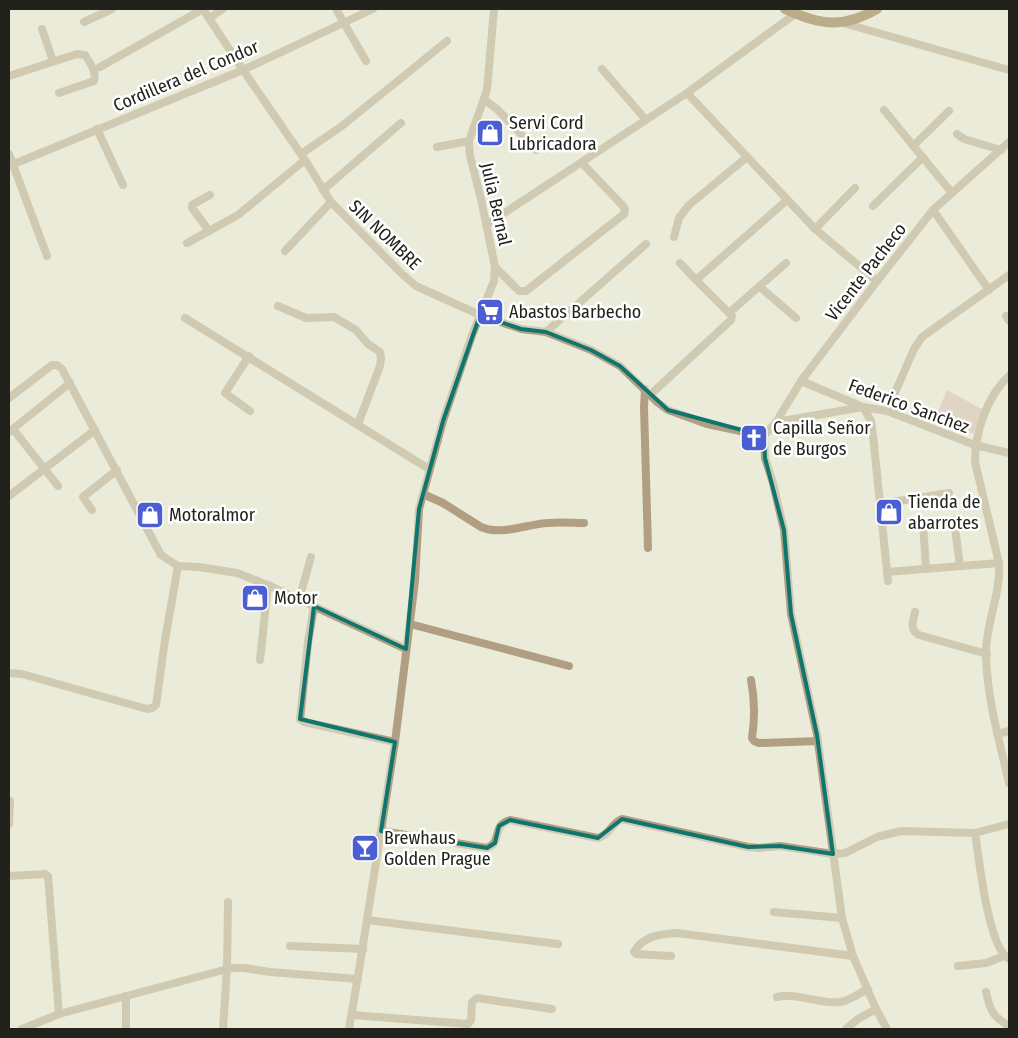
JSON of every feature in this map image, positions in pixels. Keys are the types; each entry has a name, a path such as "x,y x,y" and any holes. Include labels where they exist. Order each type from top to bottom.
{"main road":[{"path":"785,9 811,20 828,23 843,23 860,18 876,9"}],"street":[{"path":"84,22 112,9"},
{"path":"100,67 203,9"},
{"name":"SIN NOMBRE","path":"203,9 303,157 331,202 416,286 480,315 521,329 546,332 591,350 620,366 668,410 707,424 764,436"},
{"path":"209,18 223,9"},
{"path":"336,9 366,61"},
{"name":"Cordillera del Condor","path":"11,165 243,70 372,9"},
{"name":"Julia Bernal","path":"348,1029 363,949 395,742 415,581 419,509 443,421 480,315 494,282 495,267 470,156 469,142 485,100 490,65 494,9"},
{"path":"486,225 687,93 795,14"},
{"path":"843,23 1009,70"},
{"path":"42,29 53,61"},
{"path":"187,243 248,208 303,157 447,40"},
{"path":"9,76 81,54 87,58 95,78 92,82 59,93"},
{"path":"602,69 646,120"},
{"path":"687,93 816,229 877,280"},
{"path":"485,100 497,108 536,150"},
{"path":"884,110 952,193"},
{"path":"913,146 949,111"},
{"path":"323,190 401,123"},
{"path":"97,129 122,185"},
{"path":"957,134 964,139 1001,150"},
{"path":"437,147 446,144 469,142"},
{"name":"Vicente Pacheco","path":"764,436 776,422 801,381 877,280 934,210 1009,142"},
{"path":"9,154 11,165 47,256"},
{"path":"674,237 679,218 689,205 747,157"},
{"path":"873,206 923,157"},
{"path":"495,267 519,291 526,291 624,214 626,210 624,207 582,163"},
{"path":"816,229 856,188"},
{"path":"209,231 192,208 192,205 210,195"},
{"path":"696,280 787,200"},
{"path":"285,251 331,202"},
{"path":"934,210 989,290"},
{"path":"546,332 646,244"},
{"path":"680,263 732,317"},
{"path":"648,548 644,443 648,392 732,317 760,287 786,264"},
{"path":"887,412 918,342 926,334 1009,275"},
{"path":"760,287 796,318"},
{"path":"278,306 306,318 334,317 356,330 368,344 380,352 380,366 358,424"},
{"path":"185,318 429,469"},
{"path":"249,356 225,393 250,410"},
{"path":"9,398 52,365 57,365 62,369 70,383 161,554 178,566 199,566 237,573 268,585 406,649"},
{"path":"1009,376 991,400 975,445 977,475 999,563 1000,577 988,634 987,654 991,699 1009,783"},
{"name":"Federico Sanchez","path":"801,381 863,408 887,412 975,445 1009,453"},
{"path":"58,486 11,430 70,383"},
{"path":"776,422 863,408 871,421 888,581"},
{"path":"9,496 95,430"},
{"path":"764,436 765,458 784,530 791,614 818,741 842,918 853,956 876,1009 887,1029"},
{"path":"92,510 83,497 117,470"},
{"path":"880,504 949,493"},
{"path":"423,494 443,503 481,528 488,530 503,530 547,523 584,523"},
{"path":"954,520 960,566"},
{"path":"923,524 926,569"},
{"path":"299,600 311,557"},
{"path":"887,572 999,563"},
{"path":"9,673 22,674 146,709 152,708 156,705 178,566"},
{"path":"260,660 268,585"},
{"path":"314,606 300,719 304,722 340,731 395,742"},
{"path":"915,612 913,632 987,654"},
{"path":"410,624 569,666"},
{"path":"751,680 754,696 752,738 754,741 759,743 818,741"},
{"path":"997,734 1009,731"},
{"path":"9,824 10,801"},
{"path":"382,831 487,848 495,842 499,826 503,821 510,820 598,838 605,836 616,821 622,818 748,847 780,846 833,854 845,853 877,837 901,831 975,833 1009,824"},
{"path":"958,966 1007,958 999,947 988,912 975,833"},
{"path":"9,876 45,874 48,876 59,1014"},
{"path":"223,1029 227,969 228,902"},
{"path":"774,912 842,918"},
{"path":"367,920 558,944"},
{"path":"672,956 636,954 634,952 643,941 652,936 677,933 853,956"},
{"path":"290,946 363,949"},
{"path":"22,1029 59,1014 227,969 244,968 358,979"},
{"path":"777,998 790,996 838,1003 846,1001 868,989"},
{"path":"986,992 992,1013 998,1020 1009,1026"},
{"path":"126,996 126,1029"},
{"path":"352,1015 468,1024 471,1020 472,1002 477,998 552,1008"},
{"path":"846,1029 858,1019 876,1009"}],"highlighted area":[{"path":"480,315 521,329 546,332 591,350 620,366 668,410 764,436 765,458 784,530 791,614 817,735 833,854 780,846 748,847 622,819 598,838 510,820 499,826 495,843 487,848 381,831 395,742 300,719 314,606 406,649 419,509 443,421"}],"shaded area":[{"path":"947,390 982,409 973,434 934,421"}],"place":[{"name":"Servi Cord Lubricadora","path":"490,133"},
{"name":"Abastos Barbecho","path":"490,312"},
{"name":"Capilla Señor de Burgos","path":"754,438"},
{"name":"Tienda de abarrotes","path":"889,512"},
{"name":"Motoralmor","path":"150,515"},
{"name":"Motor","path":"255,598"},
{"name":"Brewhaus Golden Prague","path":"365,848"}]}
